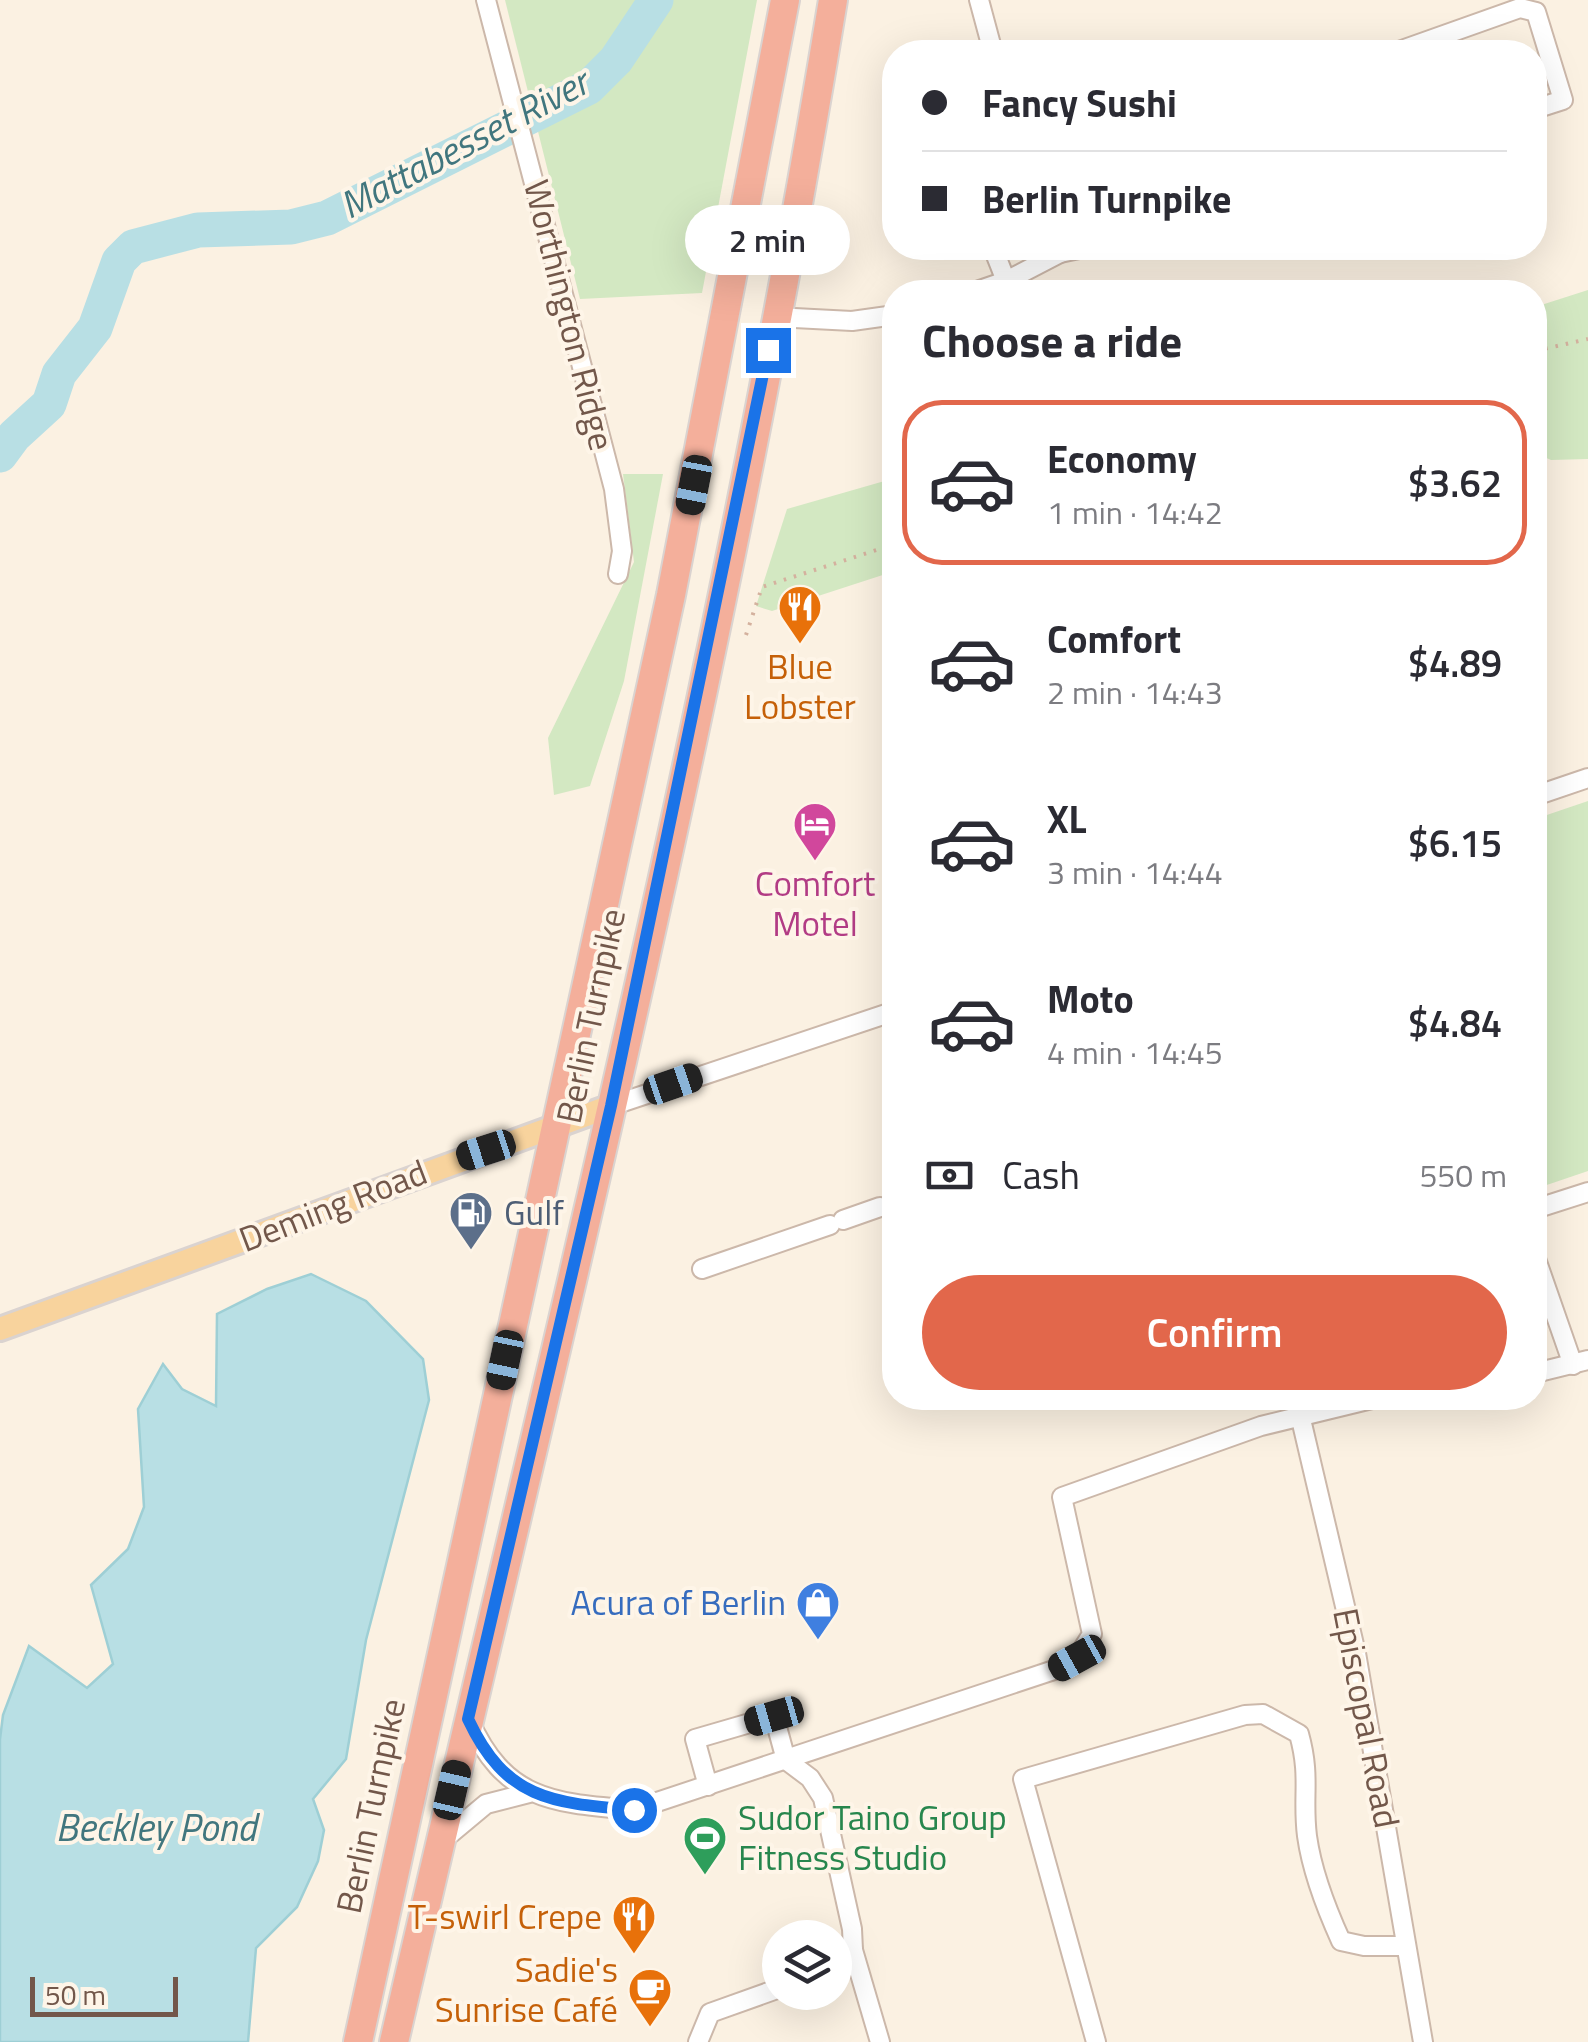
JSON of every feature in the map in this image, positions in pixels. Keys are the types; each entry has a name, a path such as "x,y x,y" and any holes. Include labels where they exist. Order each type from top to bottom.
{"highway":[{"name":"Berlin Turnpike","path":"358,2042 560,1124 724,338 785,0"},
{"name":"Berlin Turnpike","path":"394,2042 611,1106 775,317 833,0"}],"main road":[{"name":"Deming Road","path":"0,1329 611,1106"}],"street":[{"name":"Worthington Ridge","path":"486,0 614,489 622,538 618,574"},
{"path":"979,0 990,40"},
{"path":"1430,40 1520,8 1536,12 1545,40"},
{"path":"1547,48 1563,100 1547,105"},
{"path":"1009,280 1042,260"},
{"path":"775,317 852,321 882,317"},
{"path":"1547,792 1588,778"},
{"name":"Deming Road","path":"611,1106 882,1015"},
{"path":"1547,1205 1588,1192"},
{"path":"702,1269 880,1207"},
{"path":"1547,1285 1580,1363 1547,1370"},
{"path":"468,1719 498,1768 529,1793 571,1805 634,1810 1054,1670 1077,1658 1092,1634 1062,1498 1261,1426 1292,1410"},
{"name":"Episcopal Road","path":"1299,1410 1356,1652 1422,2042"},
{"path":"1096,2042 1022,1778 1245,1715 1263,1714 1298,1734 1309,1769 1307,1834 1324,1906 1341,1941 1364,1946 1406,1946"},
{"path":"708,1786 695,1739 774,1716 786,1760 810,1778 823,1798 853,1950 880,2042"},
{"path":"440,1842 486,1804 529,1793"},
{"path":"698,2042 710,2013 762,1994"}],"path":[{"path":"1547,349 1588,340"},
{"path":"746,634 762,587 882,548"}],"green space":[{"path":"505,0 757,0 702,293 580,299"},
{"path":"1588,290 1588,459 1547,458 1547,303"},
{"path":"623,474 663,474 624,681 590,786 554,795 548,738 634,562"},
{"path":"882,482 882,575 772,611 756,606 787,509"},
{"path":"1588,801 1588,1171 1547,1185 1547,815"}],"water":[{"name":"Beckley Pond","path":"311,1274 366,1301 423,1359 429,1400 366,1640 346,1759 313,1799 324,1830 318,1861 297,1907 256,1948 248,2042 0,2042 0,1739 3,1715 29,1646 87,1688 113,1664 91,1585 128,1549 144,1507 138,1409 163,1364 182,1389 216,1406 217,1314 267,1289"}],"waterway":[{"name":"Mattabesset River","path":"0,455 14,436 49,404 59,374 95,328 119,261 133,247 198,230 291,227 327,218 589,87 616,60 656,0"}],"place":[{"name":"Blue Lobster","path":"800,645"},
{"name":"Comfort Motel","path":"815,862"},
{"name":"Gulf","path":"471,1251"},
{"name":"Acura of Berlin","path":"818,1641"},
{"name":"Sudor Taino Group Fitness Studio","path":"705,1876"},
{"name":"T-swirl Crepe","path":"634,1955"},
{"name":"Sadie's Sunrise Café","path":"650,2028"}],"route":[{"path":"634,1810 571,1805 529,1793 498,1768 468,1719 611,1106 714,628 768,350"}]}
